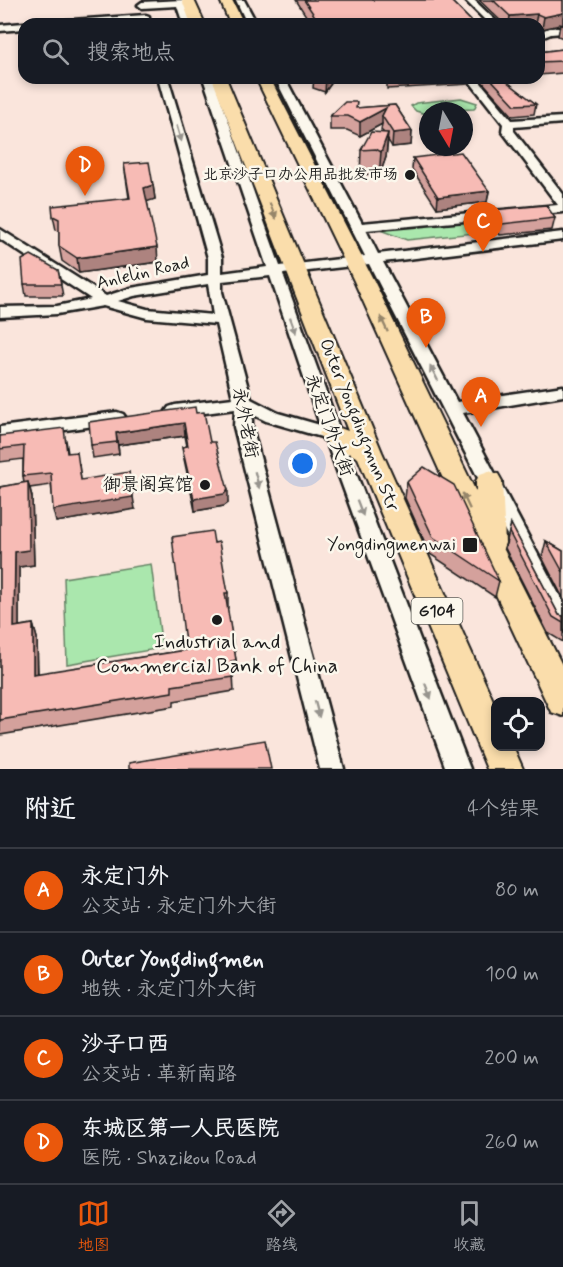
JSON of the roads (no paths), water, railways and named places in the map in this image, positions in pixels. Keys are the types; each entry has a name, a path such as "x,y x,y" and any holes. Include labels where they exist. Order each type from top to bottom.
{"highway":[{"path":"226,0 234,18"},
{"path":"182,1 194,18"},
{"name":"Outer Yongdingmnn Str","path":"221,84 284,268 369,452 505,769"},
{"path":"266,84 333,220 364,259 491,554 563,701"},
{"path":"293,104 294,141"},
{"path":"333,220 339,196"},
{"path":"332,434 369,452"},
{"path":"489,481 491,554"}],"street":[{"path":"240,0 249,18"},
{"path":"469,0 488,18"},
{"path":"145,18 141,3 182,1 186,18"},
{"path":"0,28 18,26"},
{"path":"545,33 563,30"},
{"name":"永外老街","path":"165,84 215,258 214,292 243,402 243,427 332,769"},
{"name":"永定门外大街","path":"210,84 240,165 284,268 332,434 458,769"},
{"path":"283,84 357,227 364,259 452,409 563,623"},
{"path":"477,84 509,124 508,130 563,203"},
{"path":"509,124 563,120"},
{"path":"357,227 563,208"},
{"path":"0,233 104,301 122,309 144,314 221,320"},
{"name":"Anlelin Road","path":"0,312 57,310 104,301 131,292 215,278 563,236"},
{"path":"452,409 563,391"},
{"path":"164,412 243,402 272,417 332,434"},
{"path":"0,432 130,416"}],"place":[{"name":"北京沙子口办公用品批发市场","path":"410,175"},
{"name":"东城区第一人民医院","path":"85,196"},
{"name":"沙子口西","path":"483,252"},
{"name":"Outer Yongdingmen","path":"426,348"},
{"name":"永定门外","path":"481,427"},
{"name":"御景阁宾馆","path":"205,485"},
{"name":"Yongdingmenwai","path":"470,545"},
{"name":"Industrial and Commercial Bank of China","path":"217,620"}]}
